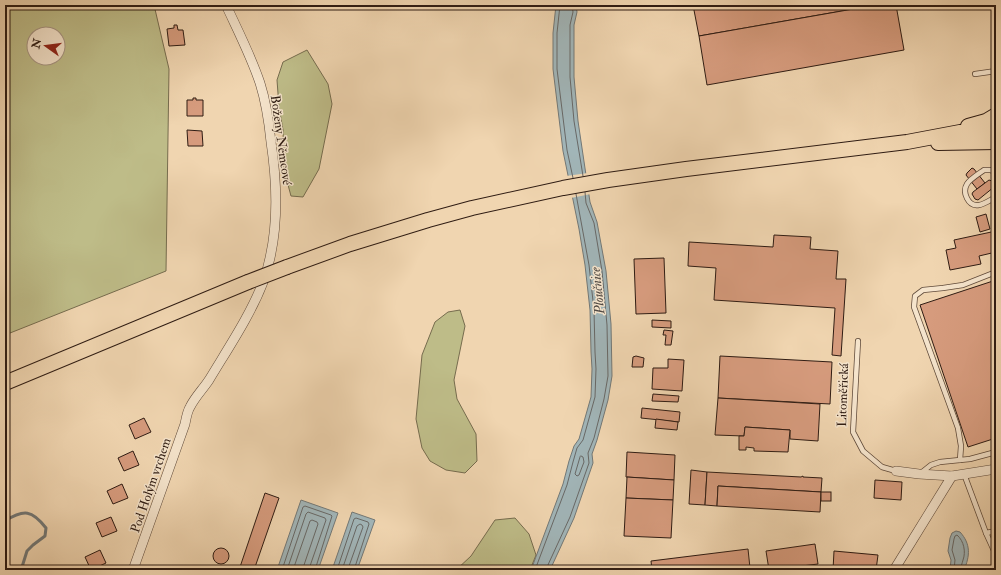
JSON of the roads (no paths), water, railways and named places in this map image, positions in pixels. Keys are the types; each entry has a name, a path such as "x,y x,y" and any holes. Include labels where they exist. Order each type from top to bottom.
{"main road":[{"path":"907,142 986,121 996,115"},
{"path":"5,383 287,267 350,244 472,208 563,188 608,180 907,142 960,132 996,131"},
{"path":"907,142 996,142"}],"street":[{"name":"Boženy Němcové","path":"189,407 229,347 258,295 269,263 273,243 276,193 268,118 260,84 250,55 226,5"},
{"name":"Pod Holým vrchem","path":"133,570 185,424 189,407"},
{"name":"Litoměřická","path":"896,471 952,476 996,469"},
{"path":"894,570 952,476"}],"lane":[{"path":"975,74 996,71"},
{"path":"996,174 991,170 984,170 967,183 966,188 966,196 969,202 973,204 979,205 996,197"},
{"path":"960,460 961,446 958,428 914,306 915,296 923,290 963,285 996,272"},
{"name":"Litoměřická","path":"858,341 853,432 863,452 882,467 896,471"},
{"path":"919,474 932,465 940,462 970,459 996,452"},
{"path":"964,474 986,533 996,554"},
{"path":"986,533 996,531"}],"water":[{"name":"Ploučnice","path":"556,5 576,5 577,12 574,25 574,77 578,121 590,202 597,222 606,271 611,324 612,376 608,400 592,454 593,463 574,518 550,570 531,570 563,484 574,446 579,439 591,397 592,369 590,310 585,265 563,151 553,69 553,33"},
{"path":"301,500 338,513 318,570 277,570"},
{"path":"352,512 375,520 357,570 332,570"},
{"path":"956,531 960,532 964,537 968,546 968,555 964,570 950,570 951,560 948,551 950,538 952,533"}],"waterway":[{"path":"5,521 17,514 27,513 36,518 46,528 45,536 27,551 22,567 23,570"}]}
